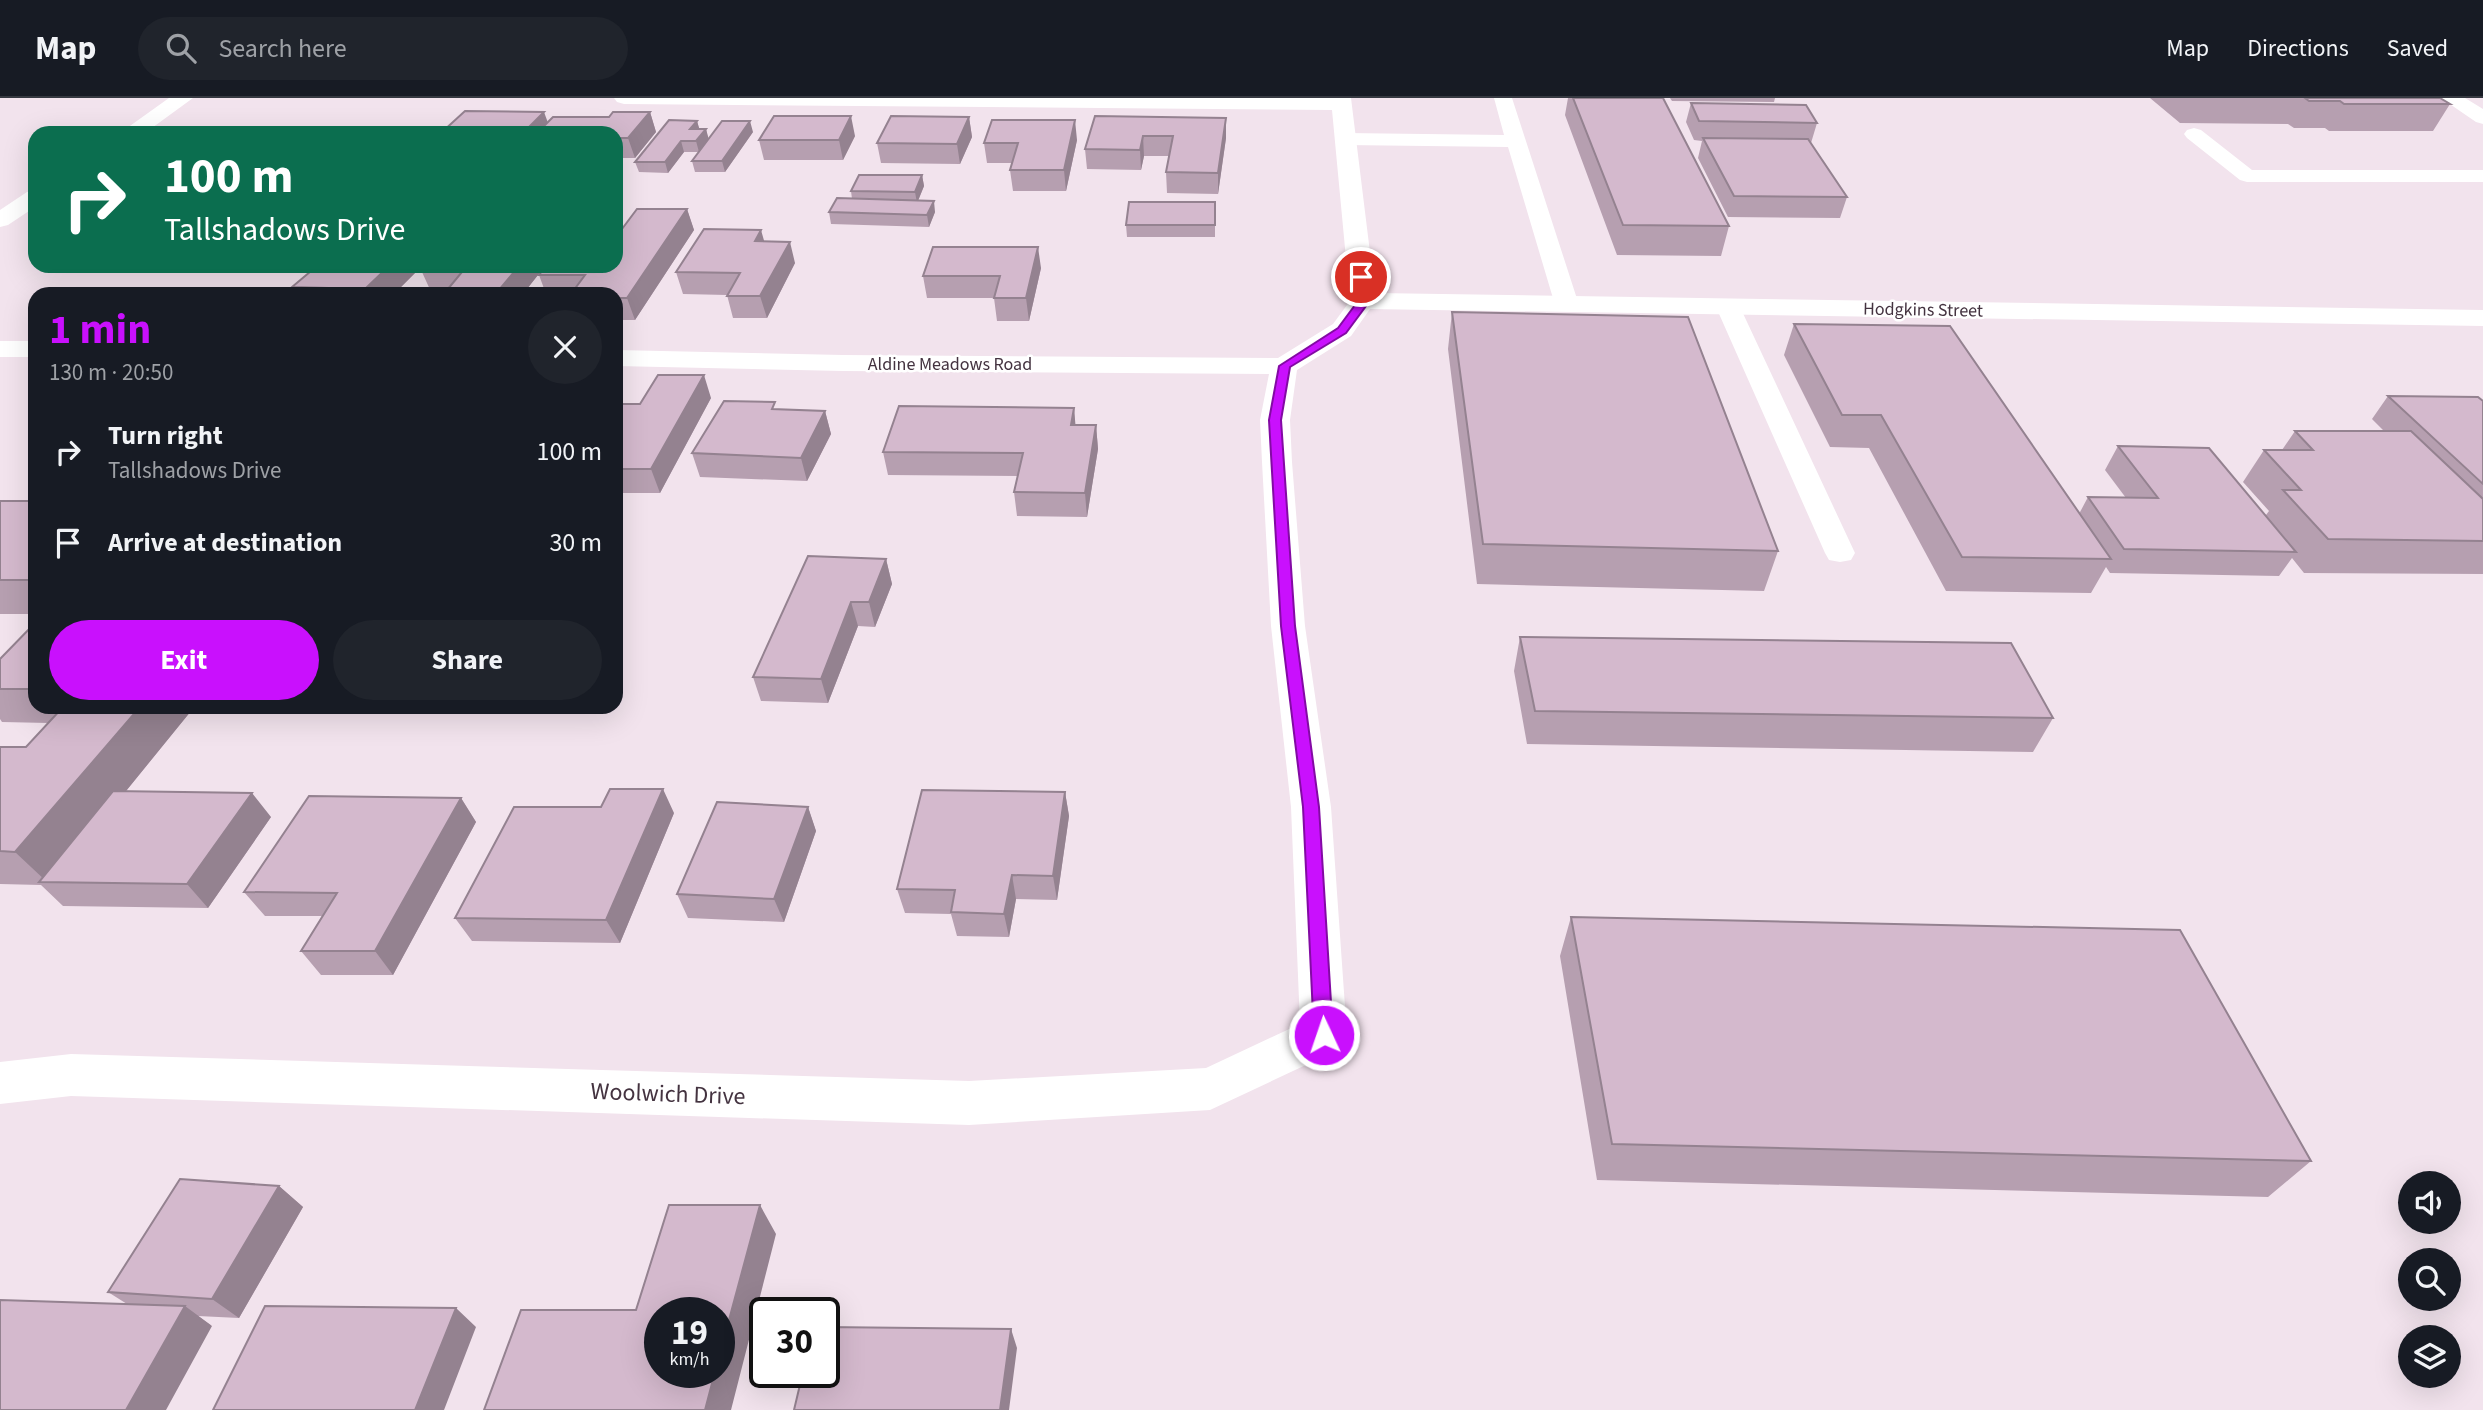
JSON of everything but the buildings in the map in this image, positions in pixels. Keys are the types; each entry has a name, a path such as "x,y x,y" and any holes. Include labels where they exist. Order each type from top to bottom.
{"street":[{"path":"141,126 183,98"},
{"path":"624,98 1341,101 1363,302 1342,330 1284,366"},
{"path":"2451,98 2483,118"},
{"path":"0,220 28,202"},
{"name":"Hodgkins Street","path":"1363,302 2483,318"},
{"path":"0,349 28,349"},
{"name":"Aldine Meadows Road","path":"623,358 1284,366"},
{"name":"Woolwich Drive","path":"0,1083 71,1075 969,1103 1210,1089 1324,1035 1311,807 1288,626 1277,462 1275,420 1284,366"}],"lane":[{"path":"1503,98 1567,304"},
{"path":"2194,134 2247,176 2483,176"},
{"path":"1345,139 1516,141"},
{"path":"1728,307 1840,553"}],"route":[{"path":"1324,1035 1311,807 1288,626 1275,420 1284,366 1342,330 1363,302 1361,277"}]}
